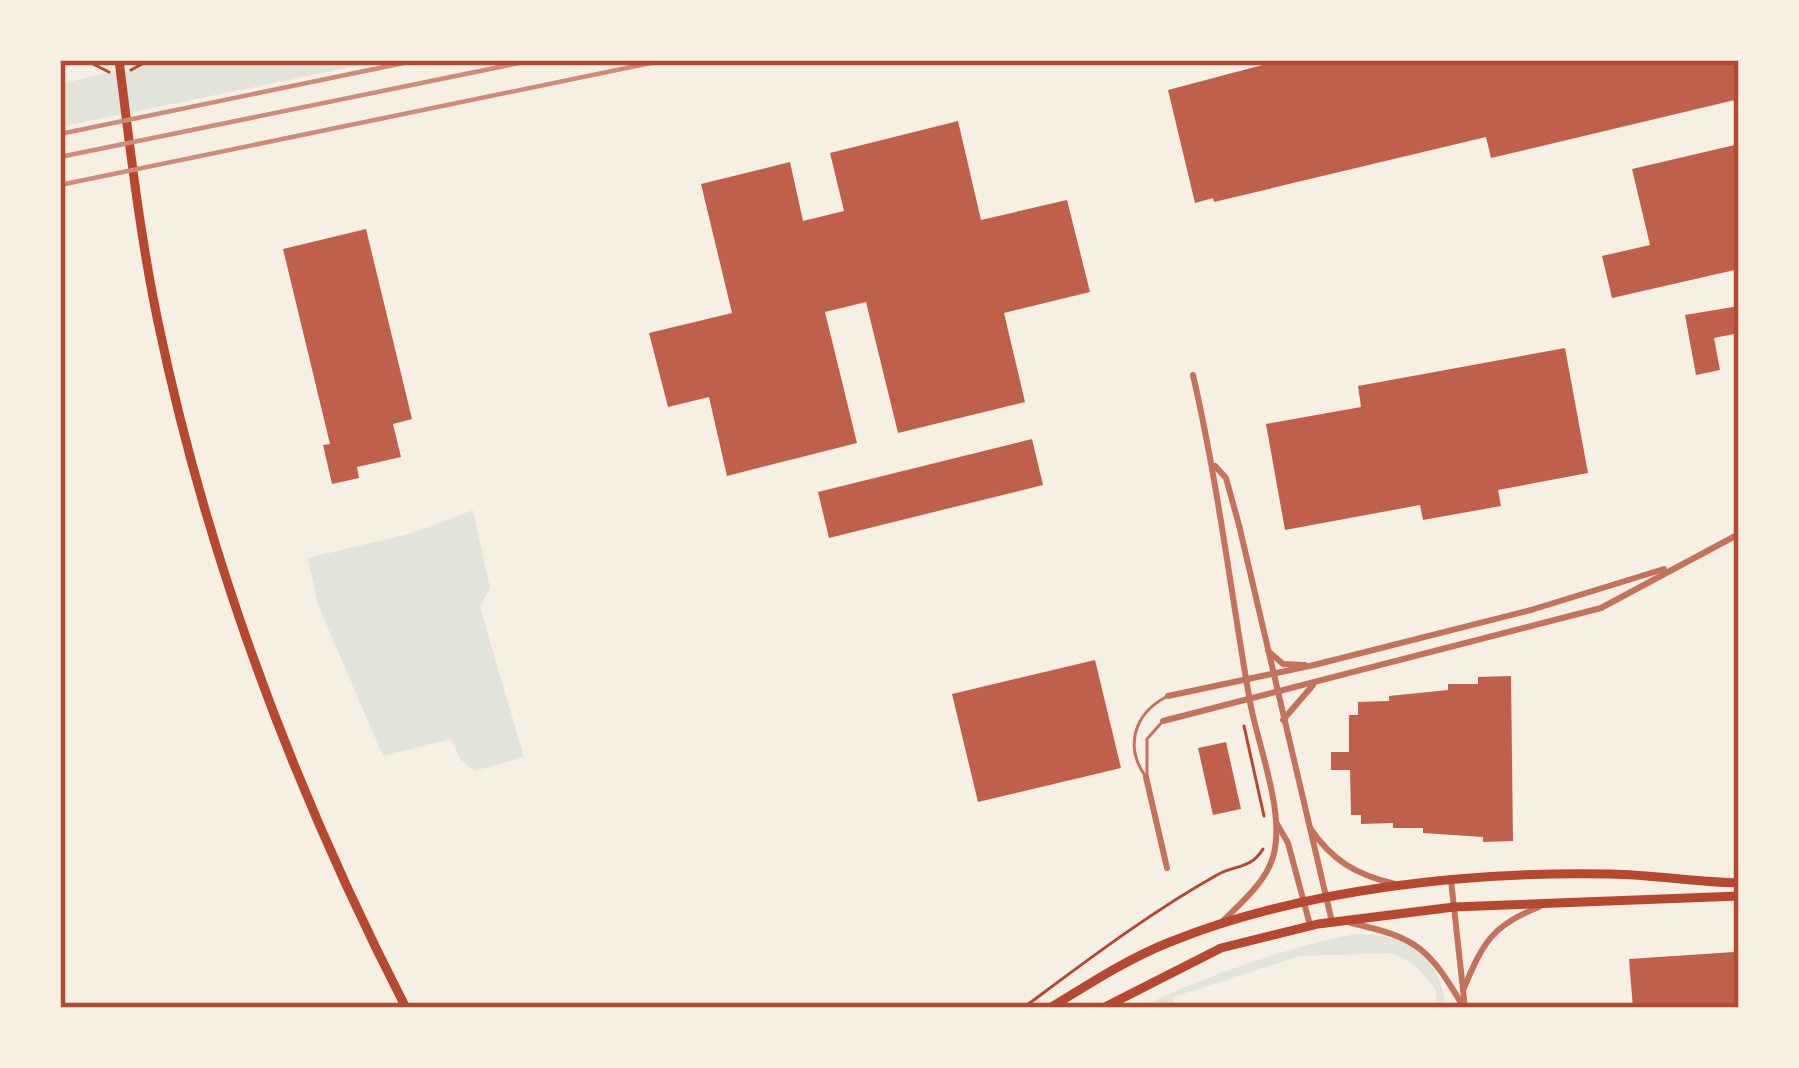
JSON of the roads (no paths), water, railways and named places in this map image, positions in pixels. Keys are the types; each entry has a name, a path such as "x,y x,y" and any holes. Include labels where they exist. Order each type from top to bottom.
{"main road":[{"path":"119,60 157,320 194,474 253,662 327,846 406,1008"},
{"path":"1050,1008 1135,958 1217,926 1324,898 1451,880 1609,874 1735,883"},
{"path":"1103,1008 1221,948 1310,926 1454,907 1735,896"}],"street":[{"path":"1193,375 1213,463 1250,700 1276,821 1288,843 1310,926"},
{"path":"1213,463 1226,478 1333,922"},
{"path":"1163,721 1601,608 1739,534"},
{"path":"1168,696 1532,610 1679,565"},
{"path":"1266,649 1283,664 1314,665"},
{"path":"1283,720 1315,683"},
{"path":"1147,777 1167,868"},
{"path":"1217,926 1254,891 1273,856 1276,821"},
{"path":"1306,823 1325,851 1360,876 1399,885"},
{"path":"1451,880 1464,1008"},
{"path":"1464,988 1487,938 1509,918 1554,901"},
{"path":"1348,922 1396,933 1427,951 1464,1008"}],"lane":[{"path":"1163,721 1147,740 1147,777 1140,770 1133,739 1139,717 1168,696"}],"railway":[{"path":"60,134 418,60"},
{"path":"60,157 534,60"},
{"path":"60,185 665,60"}]}
